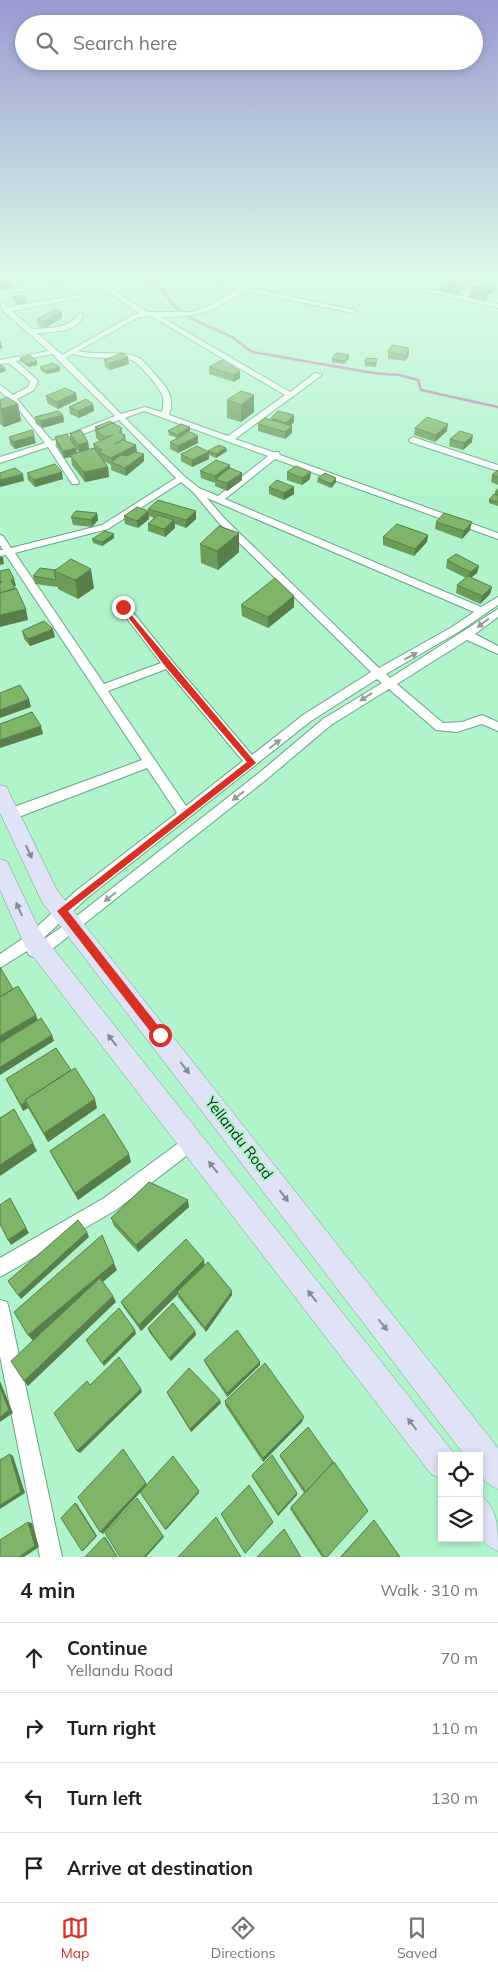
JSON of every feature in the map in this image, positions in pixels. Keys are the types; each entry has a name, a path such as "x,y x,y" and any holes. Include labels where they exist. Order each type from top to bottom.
{"main road":[{"name":"Yellandu Road","path":"0,792 50,896 498,1473"},
{"path":"0,866 37,944 438,1458"},
{"path":"483,1516 498,1536"}],"street":[{"path":"51,350 180,478 196,490 222,520 378,673 440,727 451,729 466,726 482,719 498,727"},
{"path":"0,362 57,355 77,350"},
{"path":"212,350 290,395"},
{"path":"73,352 86,357 125,357 139,360 167,393 169,406 165,415"},
{"path":"10,360 34,381 31,388 13,398"},
{"path":"229,439 318,375"},
{"path":"0,387 13,398 50,444 74,482"},
{"path":"0,460 145,409 276,454 498,536"},
{"path":"413,440 498,468"},
{"path":"218,500 276,454"},
{"path":"4,552 105,527 180,478"},
{"path":"196,490 344,550 482,611"},
{"path":"0,538 4,552 102,689 185,814"},
{"path":"6,958 37,944 185,814 307,718 378,673 424,648 498,600"},
{"path":"123,607 168,664 252,763"},
{"path":"37,944 68,918 263,776 327,722 467,635 498,612"},
{"path":"467,635 498,650"},
{"path":"102,689 168,664"},
{"path":"11,814 150,762"},
{"path":"0,1268 110,1204 192,1141"},
{"path":"1,1322 51,1557"}],"building":[{"path":"389,350 408,350 406,355 388,352"},
{"path":"122,353 128,357 109,363 104,360"},
{"path":"336,353 349,355 345,361 332,359"},
{"path":"30,355 37,361 28,364 20,358"},
{"path":"366,358 377,359 376,363 365,362"},
{"path":"222,360 240,371 233,375 209,367"},
{"path":"53,363 60,367 46,371 40,367"},
{"path":"65,388 76,393 57,402 46,396"},
{"path":"241,391 254,395 241,405 227,400"},
{"path":"7,397 18,404 1,409 0,400"},
{"path":"86,399 93,404 78,411 69,407"},
{"path":"58,411 63,415 41,421 35,417"},
{"path":"278,411 294,415 286,423 271,418"},
{"path":"427,417 448,424 436,435 415,428"},
{"path":"265,418 292,426 285,432 258,424"},
{"path":"110,421 115,424 112,423 99,429 95,427"},
{"path":"112,423 122,428 119,432 125,435 123,436 125,438 115,444 123,440 136,445 111,458 98,452 102,450 93,444 113,435 105,437 95,431"},
{"path":"181,424 190,427 177,435 168,431"},
{"path":"32,430 34,436 13,442 9,437"},
{"path":"81,430 88,442 78,445 70,434"},
{"path":"460,431 473,435 464,443 450,439"},
{"path":"190,432 198,436 178,446 170,442"},
{"path":"67,434 76,448 63,451 55,437"},
{"path":"219,445 226,448 216,454 208,451"},
{"path":"197,446 209,452 192,460 181,454"},
{"path":"94,448 108,467 84,472 70,455"},
{"path":"135,452 144,454 125,468 111,462 121,455 127,456"},
{"path":"216,460 230,465 215,476 200,471"},
{"path":"55,464 62,472 34,480 27,473"},
{"path":"296,466 311,472 302,478 287,472"},
{"path":"15,468 23,474 0,480 0,473"},
{"path":"230,468 242,473 227,483 215,479"},
{"path":"498,470 498,477 492,475"},
{"path":"325,473 336,478 331,484 318,478"},
{"path":"277,480 294,487 284,493 269,487"},
{"path":"494,494 498,495 498,502 489,500"},
{"path":"158,500 196,511 186,520 148,509"},
{"path":"137,507 148,511 137,521 124,516"},
{"path":"76,511 97,513 91,520 71,517"},
{"path":"444,513 472,522 464,531 436,522"},
{"path":"158,515 174,520 164,529 148,524"},
{"path":"397,524 428,535 415,549 383,537"},
{"path":"219,526 239,533 217,551 200,544"},
{"path":"105,531 114,534 102,542 92,539"},
{"path":"456,554 479,566 470,572 447,560"},
{"path":"71,559 91,569 75,580 54,571"},
{"path":"40,568 56,570 54,571 56,580 33,576"},
{"path":"9,569 14,579 11,580 15,589 0,593 0,571"},
{"path":"468,576 492,587 482,596 457,585"},
{"path":"275,578 294,596 268,617 241,605"},
{"path":"16,588 26,609 0,615 0,593"},
{"path":"44,621 53,629 28,639 22,631"},
{"path":"20,685 29,699 0,710 0,693"},
{"path":"32,712 41,726 0,740 0,724"},
{"path":"0,967 13,989 0,997"},
{"path":"18,986 36,1015 0,1036 0,997"},
{"path":"41,1018 52,1035 0,1067 0,1043"},
{"path":"56,1048 71,1070 25,1100 21,1105 6,1079"},
{"path":"75,1068 95,1099 44,1133 25,1100"},
{"path":"14,1109 33,1143 0,1165 0,1118"},
{"path":"104,1114 129,1154 75,1193 50,1151"},
{"path":"149,1182 188,1200 136,1245 111,1218"},
{"path":"10,1198 26,1228 8,1240 0,1224 0,1205"},
{"path":"78,1220 87,1232 18,1295 8,1281"},
{"path":"102,1235 114,1263 28,1335 14,1312"},
{"path":"186,1239 204,1260 139,1325 121,1302"},
{"path":"208,1262 232,1291 205,1328 177,1292"},
{"path":"100,1278 113,1296 24,1381 11,1361"},
{"path":"173,1303 195,1331 169,1358 148,1328"},
{"path":"119,1308 135,1330 102,1363 86,1340"},
{"path":"237,1330 260,1362 227,1393 204,1360"},
{"path":"119,1357 141,1389 77,1451 54,1413 87,1381 90,1385"},
{"path":"265,1363 304,1417 263,1458 225,1401"},
{"path":"189,1368 220,1400 190,1429 167,1392"},
{"path":"0,1387 9,1410 0,1417"},
{"path":"308,1427 333,1462 306,1492 280,1455"},
{"path":"123,1449 146,1483 100,1532 78,1497"},
{"path":"10,1454 21,1492 0,1505 0,1460"},
{"path":"272,1455 297,1493 278,1514 252,1475"},
{"path":"173,1456 199,1491 165,1529 140,1492"},
{"path":"334,1462 368,1511 327,1557 324,1557 291,1507"},
{"path":"249,1485 273,1522 245,1553 221,1514"},
{"path":"137,1498 163,1536 144,1557 120,1557 105,1533"},
{"path":"75,1503 96,1536 82,1551 61,1518"},
{"path":"216,1517 241,1557 178,1557"},
{"path":"374,1520 400,1557 341,1557"},
{"path":"28,1522 35,1546 19,1557 0,1557 0,1540"},
{"path":"284,1529 301,1557 257,1557"},
{"path":"104,1537 117,1557 85,1557"}],"waterway":[{"path":"249,350 252,352 373,373 399,375 418,380 421,390 498,407"}],"route":[{"path":"123,607 168,664 252,763 130,855 62,911 160,1035"}]}
